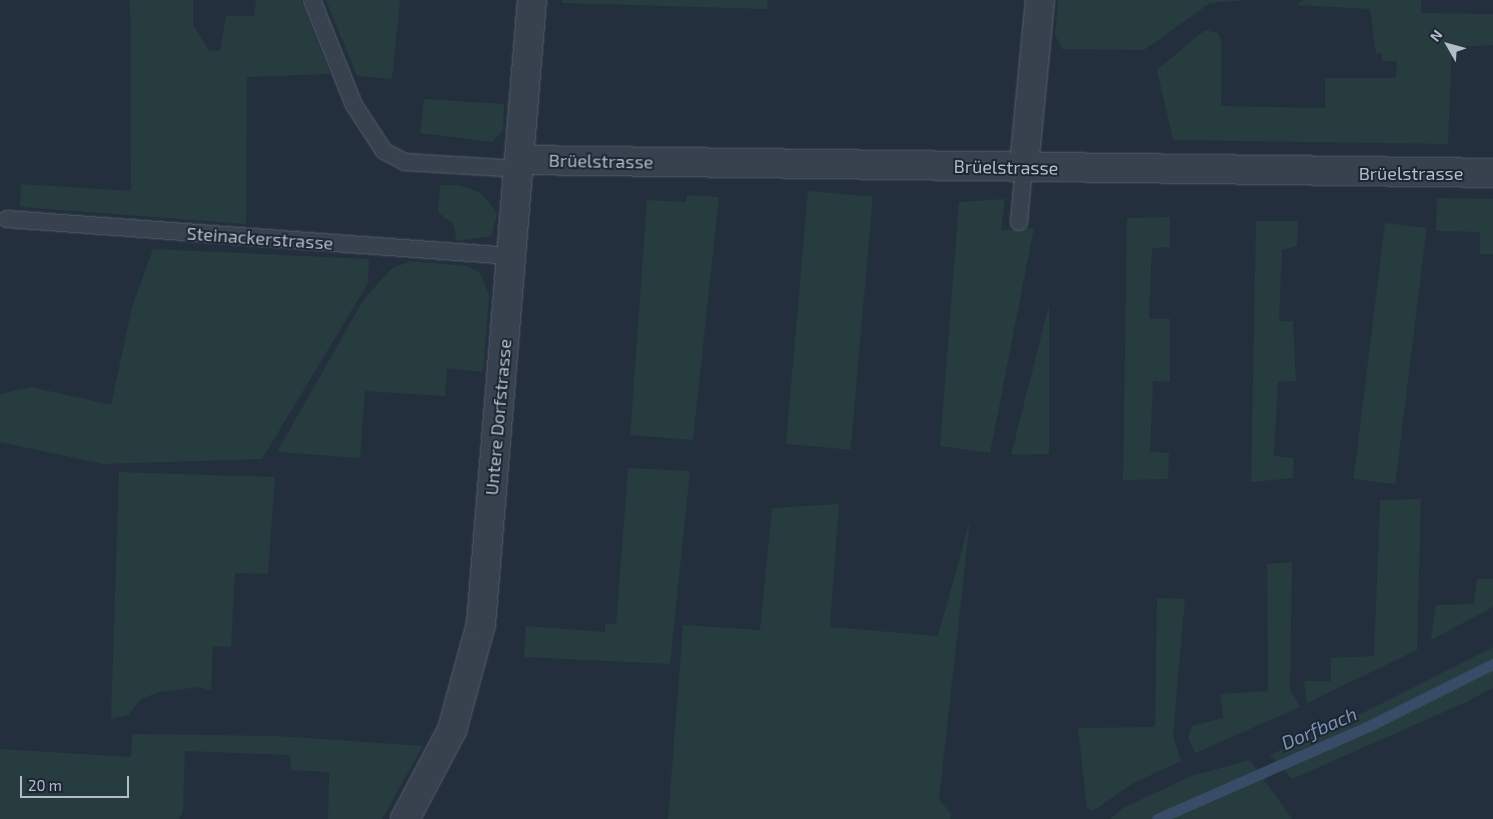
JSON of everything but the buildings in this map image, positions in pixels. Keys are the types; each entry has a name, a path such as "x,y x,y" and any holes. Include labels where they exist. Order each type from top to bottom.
{"street":[{"name":"Untere Dorfstrasse","path":"405,819 452,730 481,624 532,0"},
{"path":"1024,166 1040,0"},
{"name":"Brüelstrasse","path":"519,165 1024,166 1493,173"}],"lane":[{"path":"312,0 354,105 384,151 405,162 519,165"},
{"path":"1019,222 1024,166"},
{"name":"Steinackerstrasse","path":"7,219 512,256"}],"green space":[{"path":"130,0 193,0 193,25 209,50 220,51 226,16 254,16 256,0 301,0 330,74 247,77 246,224 20,207 21,184 131,191"},
{"path":"326,0 400,0 392,79 357,76"},
{"path":"563,0 768,0 767,9 562,3"},
{"path":"1058,0 1247,0 1210,3 1144,50 1062,49 1055,35"},
{"path":"1304,0 1421,0 1421,13 1493,14 1493,45 1452,47 1448,144 1173,140 1157,70 1205,30 1218,33 1222,42 1221,106 1325,108 1325,78 1396,78 1397,61 1382,61 1382,54 1376,53 1370,9 1297,5"},
{"path":"424,99 504,104 503,130 492,142 420,133"},
{"path":"440,185 458,185 479,192 497,214 492,236 457,241 453,224 438,212"},
{"path":"808,191 873,197 851,450 786,444"},
{"path":"687,195 719,197 693,440 630,435 647,200 686,202"},
{"path":"1437,198 1493,199 1493,254 1480,254 1480,232 1436,231"},
{"path":"1005,199 1001,230 1034,228 990,453 940,446 959,202"},
{"path":"1170,217 1170,247 1152,248 1149,319 1170,319 1170,382 1153,381 1150,452 1169,453 1168,479 1123,480 1127,218"},
{"path":"1256,221 1298,221 1297,246 1282,250 1279,321 1293,321 1296,381 1278,382 1274,456 1294,458 1293,478 1251,482"},
{"path":"1385,223 1427,228 1395,484 1354,479"},
{"path":"153,249 369,259 368,283 262,459 103,464 0,442 0,394 31,387 111,405 132,307"},
{"path":"410,261 467,266 480,273 489,294 483,372 447,368 445,396 365,391 360,458 277,452 364,299 391,269"},
{"path":"1049,305 1049,454 1011,455"},
{"path":"628,468 690,471 670,664 524,657 526,626 605,632 605,624 616,624"},
{"path":"119,472 275,477 268,574 235,573 231,647 213,646 211,691 200,687 159,692 141,699 128,715 111,719"},
{"path":"1421,499 1417,650 1307,703 1304,681 1331,681 1331,658 1374,656 1380,500"},
{"path":"839,504 830,627 938,636 970,520 939,799 951,814 950,819 668,819 683,625 760,630 772,508"},
{"path":"1292,562 1290,690 1300,707 1195,753 1188,737 1192,726 1223,718 1220,694 1268,691 1267,564"},
{"path":"1477,579 1493,579 1493,607 1431,640 1436,605 1474,604"},
{"path":"1157,598 1185,599 1173,735 1181,761 1132,784 1093,811 1087,808 1078,728 1155,727"},
{"path":"1493,647 1493,688 1464,703 1292,779 1270,755 1371,709"},
{"path":"132,734 278,736 423,746 382,819 328,819 329,772 291,770 290,755 185,751 183,811 179,819 0,819 0,749 131,757"},
{"path":"1250,760 1292,819 1110,819 1123,808 1191,776"}],"waterway":[{"name":"Dorfbach","path":"1157,819 1371,725 1493,664"}]}
